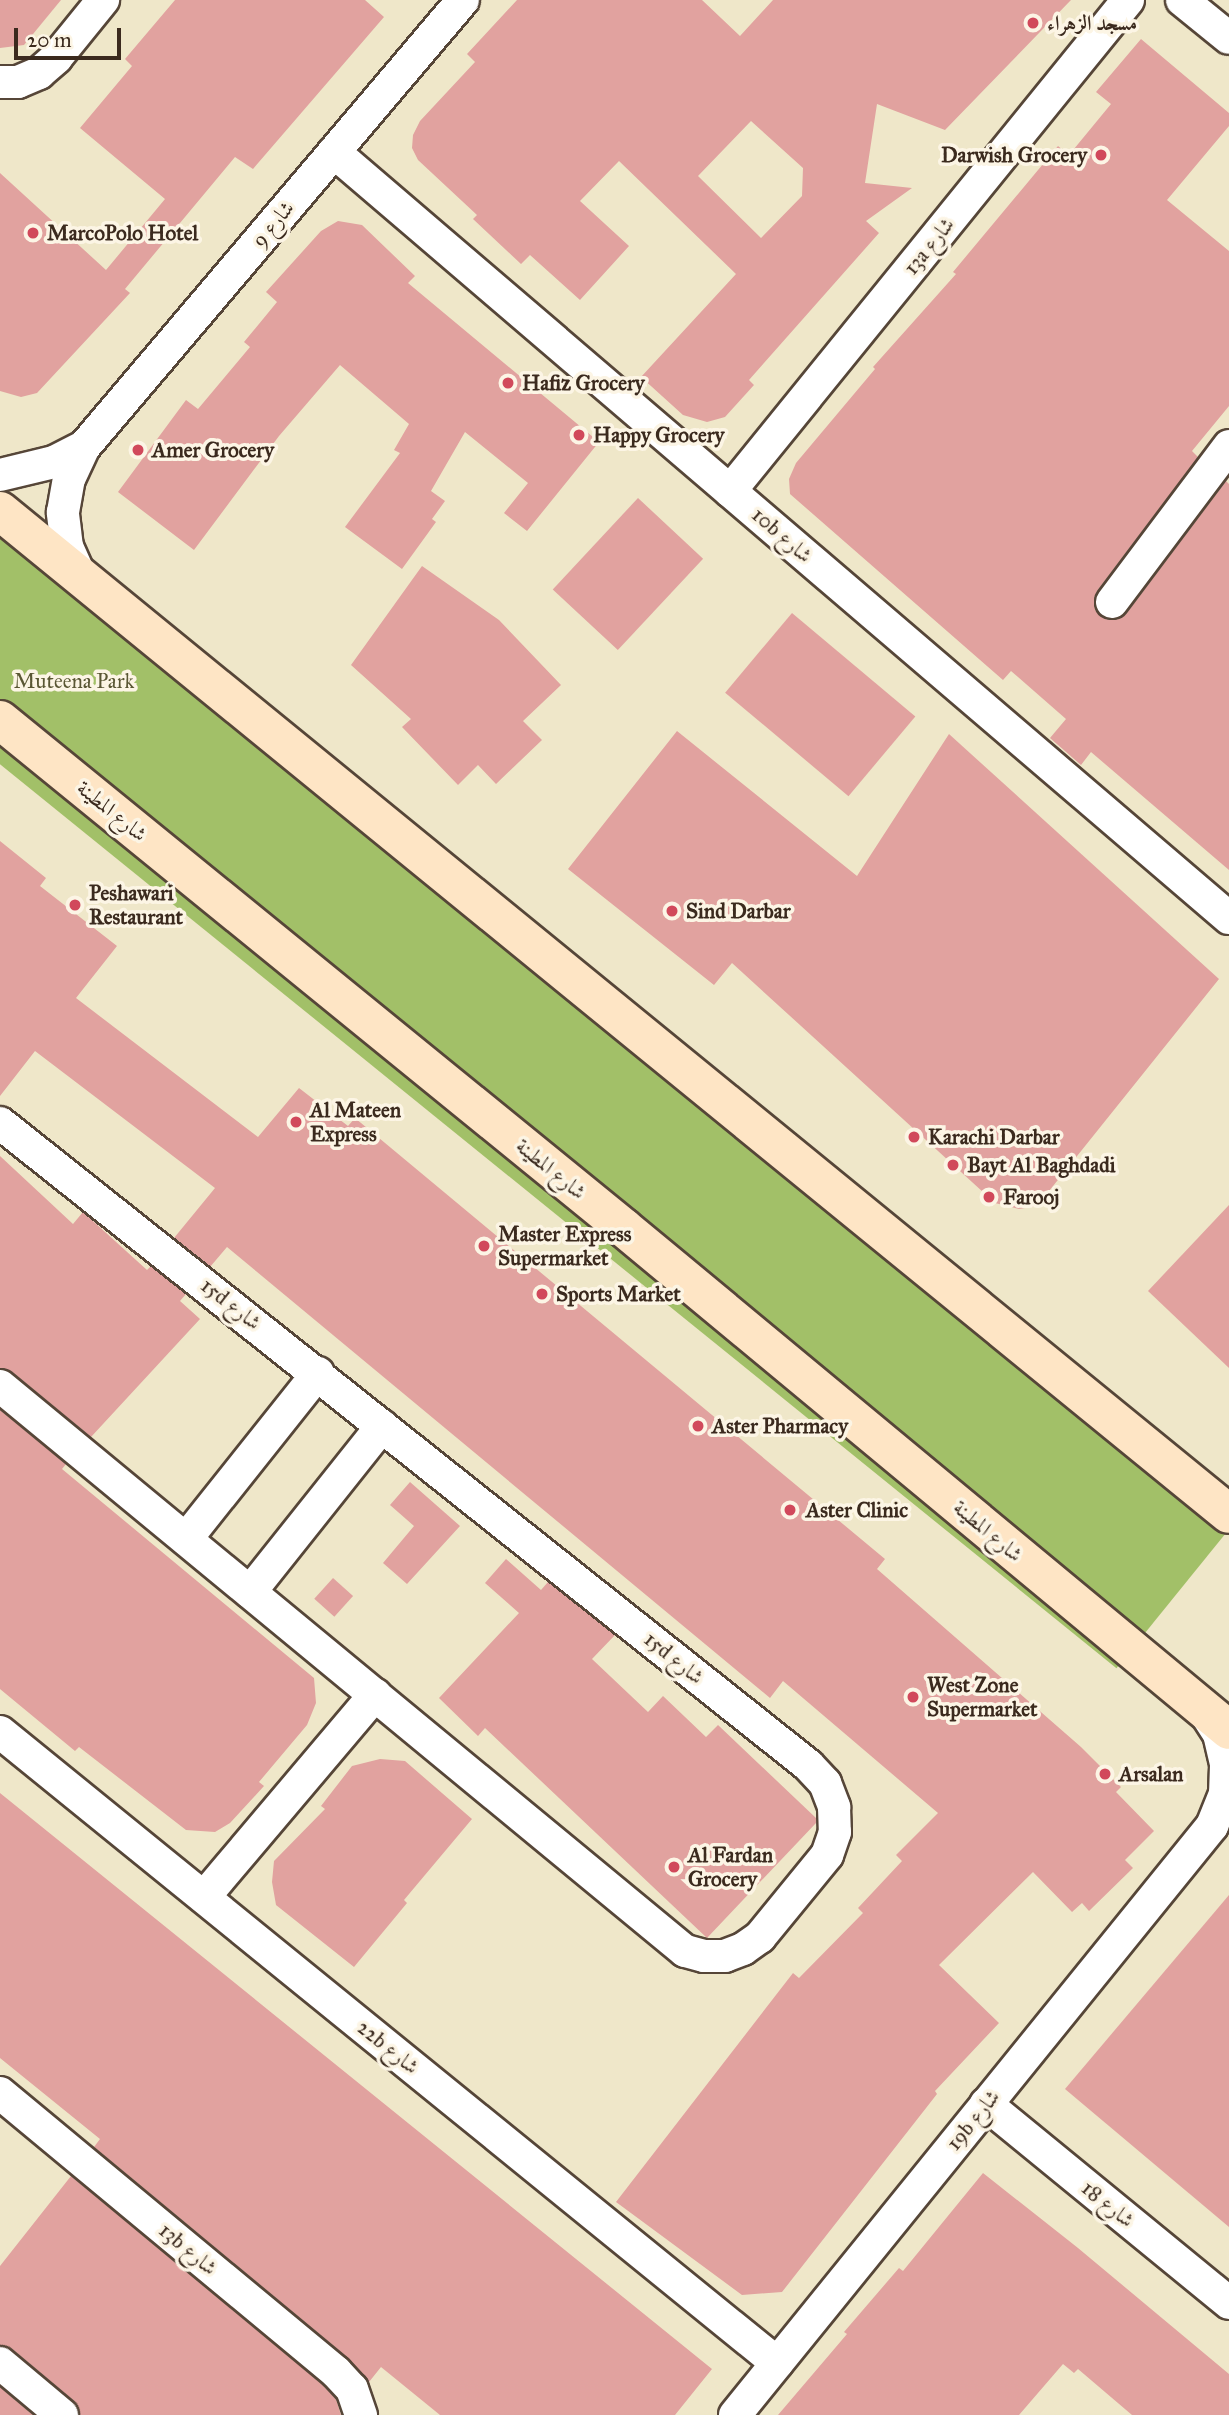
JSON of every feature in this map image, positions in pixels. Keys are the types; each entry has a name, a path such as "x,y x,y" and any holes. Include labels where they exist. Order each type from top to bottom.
{"street":[{"path":"0,82 18,82 39,74 56,58 103,0"},
{"name":"شارع 9","path":"81,578 67,547 63,512 69,479 84,447 463,0"},
{"name":"13a شارع","path":"730,491 1128,0"},
{"path":"1182,0 1229,38"},
{"name":"10b شارع","path":"334,152 1229,918"},
{"path":"1112,602 1229,446"},
{"name":"شارع 9","path":"0,475 54,461 84,447"},
{"path":"0,511 1229,1514"},
{"name":"شارع المطينة","path":"0,720 624,1228 1216,1719"},
{"name":"15d شارع","path":"0,1123 808,1765 825,1783 834,1807 835,1832 827,1855 760,1937 743,1949 725,1956 705,1956 685,1951 0,1386"},
{"path":"186,1539 318,1373"},
{"path":"250,1592 382,1426"},
{"path":"204,1897 375,1695"},
{"name":"19b شارع","path":"735,2415 1220,1821 1225,1794 1226,1764 1216,1719"},
{"name":"22b شارع","path":"0,1732 777,2363"},
{"name":"13b شارع","path":"0,2093 336,2372 352,2389 361,2415"},
{"name":"شارع 18","path":"986,2105 1229,2303"},
{"path":"0,2363 62,2415"}],"green space":[{"name":"Muteena Park","path":"0,530 1229,1525 1229,1529 1116,1668 0,764"}],"building":[{"path":"0,0 61,0 24,45 0,48"},
{"path":"175,0 365,0 384,17 253,169 235,157 125,289 130,293 37,393 21,397 0,391 0,173 106,270 165,199 80,128 132,66 125,59"},
{"path":"517,0 702,0 740,36 773,0 1071,0 945,130 877,104 865,183 912,188 866,221 879,233 749,380 754,385 725,417 707,422 683,415 641,377 736,274 619,161 580,201 629,246 580,300 530,255 521,264 473,219 477,215 418,160 412,148 413,135 420,121 475,62 467,54","holes":["751,121 803,168 802,196 761,238 698,176"]},
{"path":"1141,39 1229,113 1229,126 1167,200 1229,251 1229,406 1192,451 1198,457 1097,591 1095,610 1109,620 1119,619 1126,614 1226,481 1229,484 1229,870 1091,752 1081,765 1050,738 1066,719 1011,671 1003,680 790,494 789,479 796,463 875,369 873,367 956,274 953,272 1058,146 1069,155 1111,104 1096,92"},
{"path":"338,221 362,225 415,276 408,283 599,442 527,531 504,513 528,483 465,432 431,491 445,501 432,519 436,522 402,569 345,527 400,453 394,450 409,424 340,365 279,436 194,550 118,492 186,400 198,409 250,347 244,342 277,302 266,292 321,231"},
{"path":"638,498 703,559 618,650 553,589"},
{"path":"422,566 499,620 561,685 523,721 542,740 496,784 478,765 458,785 402,727 411,719 351,665"},
{"path":"792,613 915,716 848,796 725,693"},
{"path":"677,731 857,876 949,734 1219,979 1037,1206 1019,1209 995,1203 732,963 714,985 568,869"},
{"path":"0,841 46,878 40,886 117,946 76,998 258,1137 299,1088 348,1126 355,1118 885,1559 877,1569 1081,1747 1121,1787 1116,1792 1154,1831 1125,1860 1133,1868 1089,1911 1082,1903 1072,1912 1033,1872 939,1965 999,2023 935,2091 937,2094 782,2292 742,2295 616,2202 793,1973 799,1978 863,1913 858,1908 902,1861 896,1855 938,1813 783,1681 770,1698 227,1247 210,1267 174,1238 215,1188 35,1051 0,1096"},
{"path":"0,1156 73,1224 83,1212 147,1270 151,1266 186,1294 180,1301 200,1319 91,1437 12,1372 0,1368"},
{"path":"1229,1205 1229,1368 1148,1291"},
{"path":"0,1410 66,1464 62,1469 314,1678 316,1703 307,1725 259,1782 264,1786 230,1823 215,1832 186,1830 79,1747 75,1751 0,1689"},
{"path":"410,1482 460,1526 407,1584 383,1563 414,1526 390,1505"},
{"path":"506,1559 541,1590 548,1582 615,1635 592,1659 648,1712 663,1696 706,1737 718,1725 816,1818 816,1823 707,1938 485,1728 478,1736 439,1698 519,1613 485,1583"},
{"path":"333,1578 353,1596 334,1617 314,1599"},
{"path":"380,1759 405,1761 472,1819 404,1900 407,1903 354,1967 276,1905 272,1882 274,1861 325,1809 321,1806 352,1766"},
{"path":"0,1793 712,2369 675,2415 440,2415 381,2367 369,2382 348,2358 94,2147 100,2139 0,2058"},
{"path":"1229,1895 1229,2227 1065,2089"},
{"path":"983,2173 1229,2374 1229,2415 1132,2415 1078,2369 1074,2373 1063,2364 1019,2415 778,2415 847,2334 844,2332 899,2268 903,2271"},
{"path":"71,2176 323,2385 336,2399 341,2415 80,2415 74,2401 12,2349 0,2345 0,2266"},
{"path":"0,2387 33,2415 0,2415"}],"place":[{"name":"مسجد الزهراء","path":"1033,23"},
{"name":"Darwish Grocery","path":"1101,155"},
{"name":"MarcoPolo Hotel","path":"33,233"},
{"name":"Hafiz Grocery","path":"508,383"},
{"name":"Happy Grocery","path":"579,435"},
{"name":"Amer Grocery","path":"138,450"},
{"name":"Peshawari Restaurant","path":"75,905"},
{"name":"Sind Darbar","path":"672,911"},
{"name":"Al Mateen Express","path":"296,1122"},
{"name":"Karachi Darbar","path":"914,1137"},
{"name":"Bayt Al Baghdadi","path":"953,1165"},
{"name":"Farooj","path":"989,1197"},
{"name":"Master Express Supermarket","path":"484,1246"},
{"name":"Sports Market","path":"542,1294"},
{"name":"Aster Pharmacy","path":"698,1426"},
{"name":"Aster Clinic","path":"790,1510"},
{"name":"West Zone Supermarket","path":"913,1697"},
{"name":"Arsalan","path":"1105,1774"},
{"name":"Al Fardan Grocery","path":"674,1867"}]}
